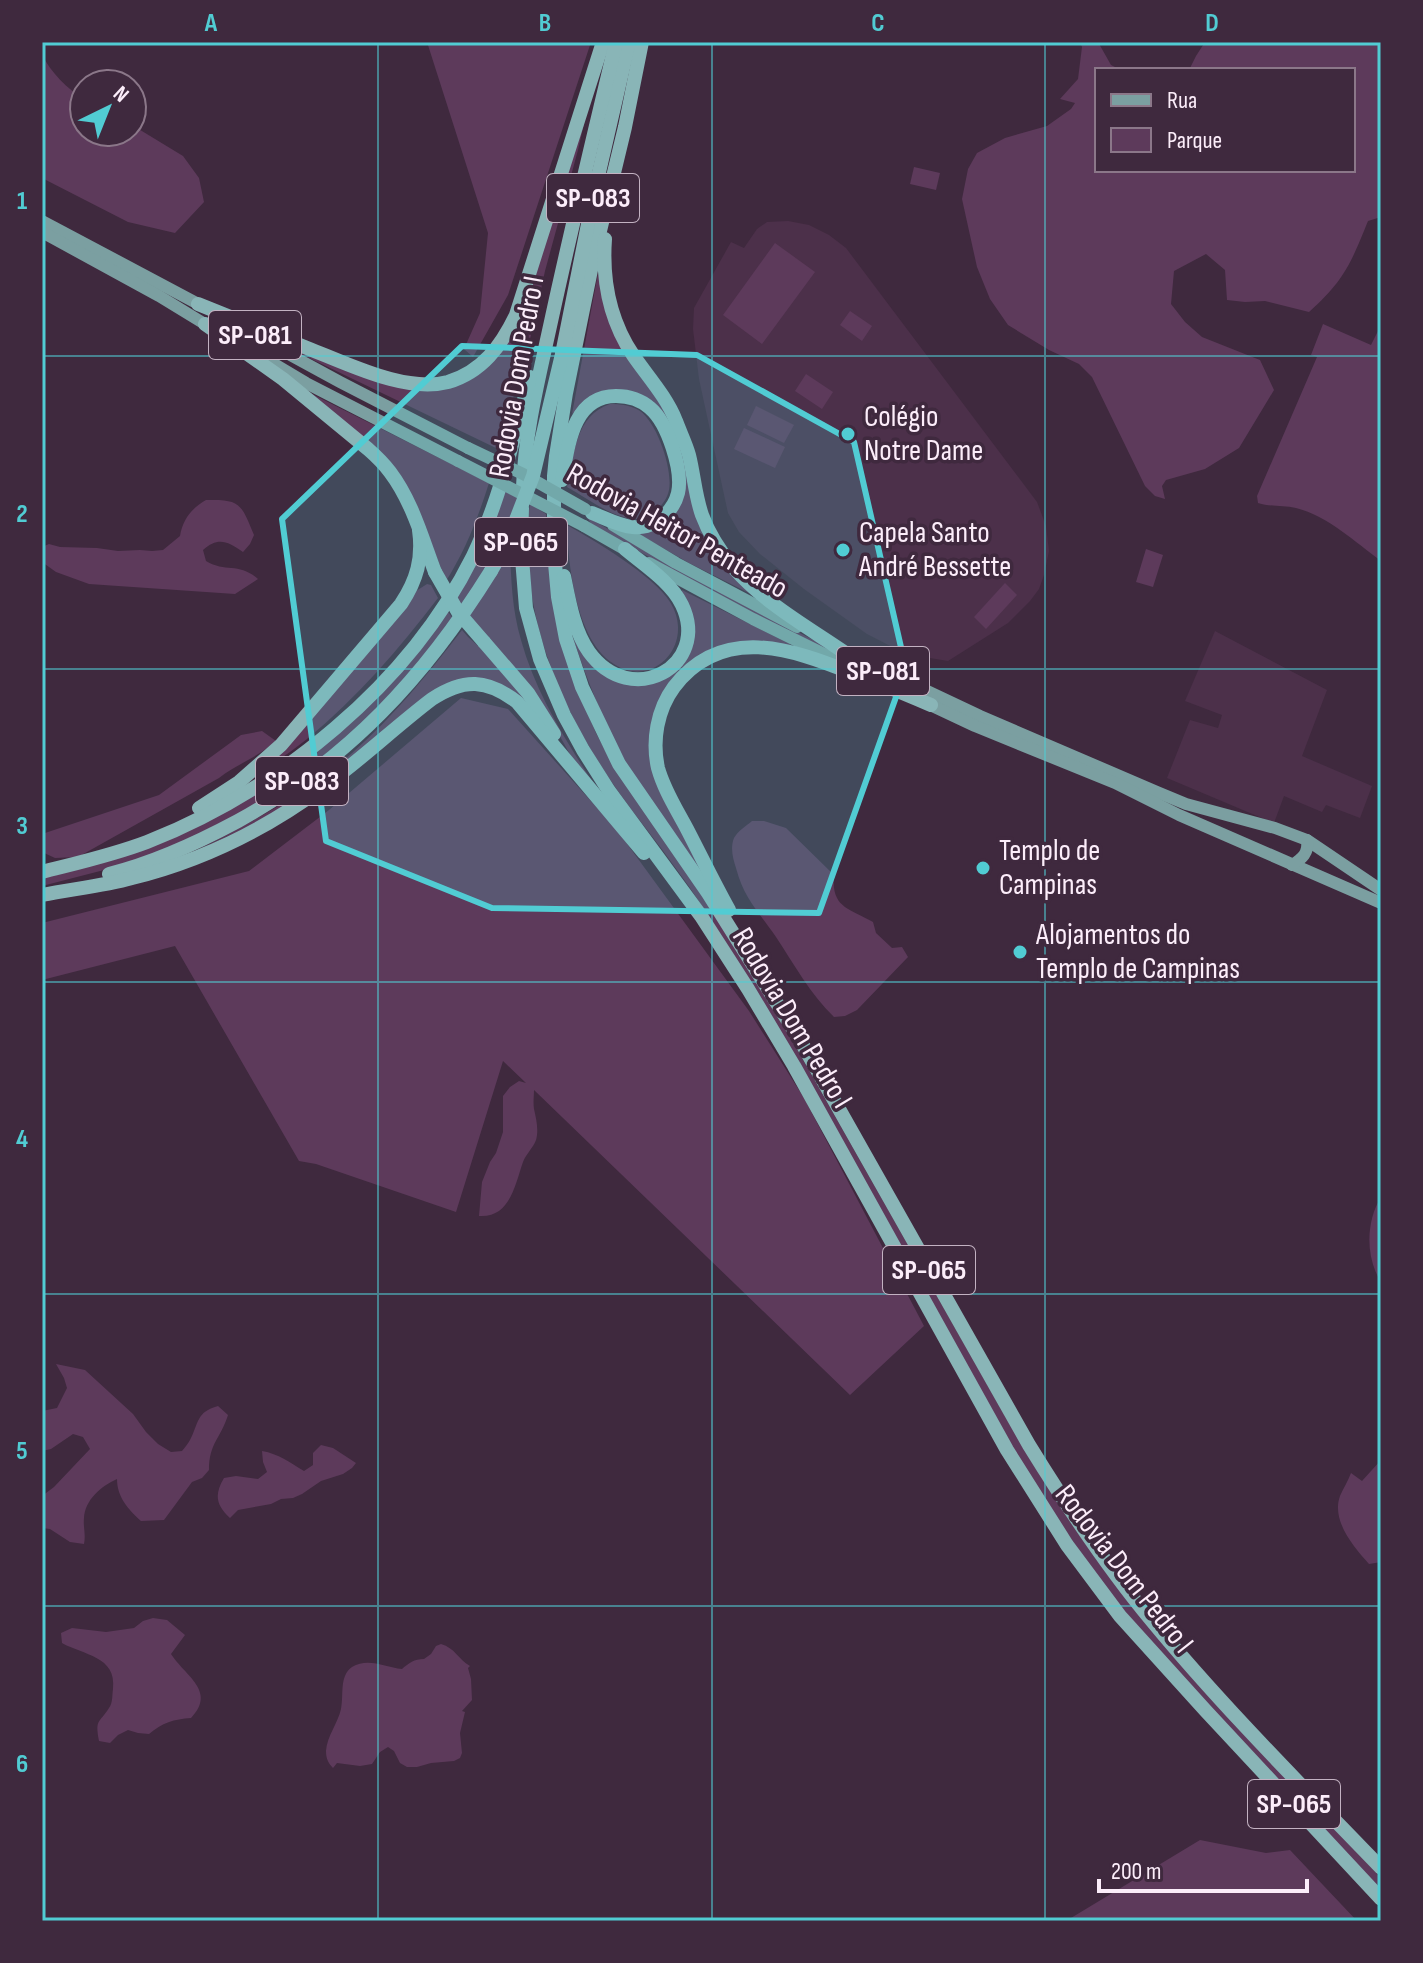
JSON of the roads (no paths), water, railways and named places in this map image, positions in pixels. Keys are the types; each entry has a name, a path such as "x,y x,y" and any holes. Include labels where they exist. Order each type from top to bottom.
{"highway":[{"path":"198,304 357,367 403,381 449,382 474,370 498,348 516,315 603,42"},
{"name":"Rodovia Dom Pedro I","path":"616,42 561,276 524,458 521,546 526,608 549,684 583,750 609,791 701,916 748,989 1007,1450 1067,1545 1120,1616 1381,1900"},
{"name":"SP-083","path":"42,892 121,871 190,845 253,813 304,780 388,707 456,623 507,543 533,476 629,42"},
{"name":"Rodovia Dom Pedro I","path":"642,42 566,393 554,476 555,575 566,639 582,687 603,733 635,789 708,893 800,1040 1029,1445 1069,1508 1152,1621 1381,1868"},
{"path":"639,63 632,116 605,236 605,282 611,310 632,353 675,417 688,453 702,513 722,552 752,586 777,607 844,652"},
{"name":"SP-083","path":"42,872 146,842 242,794 308,750 342,721 381,683 433,621 474,553 499,489 598,114"},
{"path":"205,324 283,379 368,449 390,472 413,513 435,572 458,612 528,693 588,787"},
{"path":"589,511 632,527 641,527 660,520 675,502 679,479 670,442 653,410 633,398 607,397 598,400 588,406 575,424 569,439 554,524 570,606 589,652 610,672 632,680 646,680 658,676 681,656 685,646 686,621 676,595 625,549"},
{"path":"67,866 171,823 224,793 268,758 310,713 409,593 420,561 419,530"},
{"path":"800,1040 663,783 656,748 662,707 676,684 697,666 721,653 747,647 777,648 811,657 931,705"},
{"path":"42,892 140,876 240,838 324,787 444,691 467,683 491,686 517,702 653,863 748,989"},
{"path":"1328,1813 1381,1859"}],"main road":[{"name":"Rodovia Heitor Penteado","path":"42,221 340,382 523,474 676,563 844,652 980,716 1186,804 1307,840"},
{"name":"Rodovia Heitor Penteado","path":"42,232 306,383 584,526 795,641 975,726 1115,783 1292,865"},
{"path":"1245,845 1243,829 1254,822"},
{"path":"1292,865 1305,856 1307,840"},
{"name":"SP-081","path":"1307,840 1381,890"},
{"name":"SP-081","path":"1292,865 1381,903"}],"place":[{"name":"Colégio Notre Dame","path":"848,434"},
{"name":"Capela Santo André Bessette","path":"843,550"},
{"name":"Templo de Campinas","path":"983,868"},
{"name":"Alojamentos do Templo de Campinas","path":"1020,952"}]}
